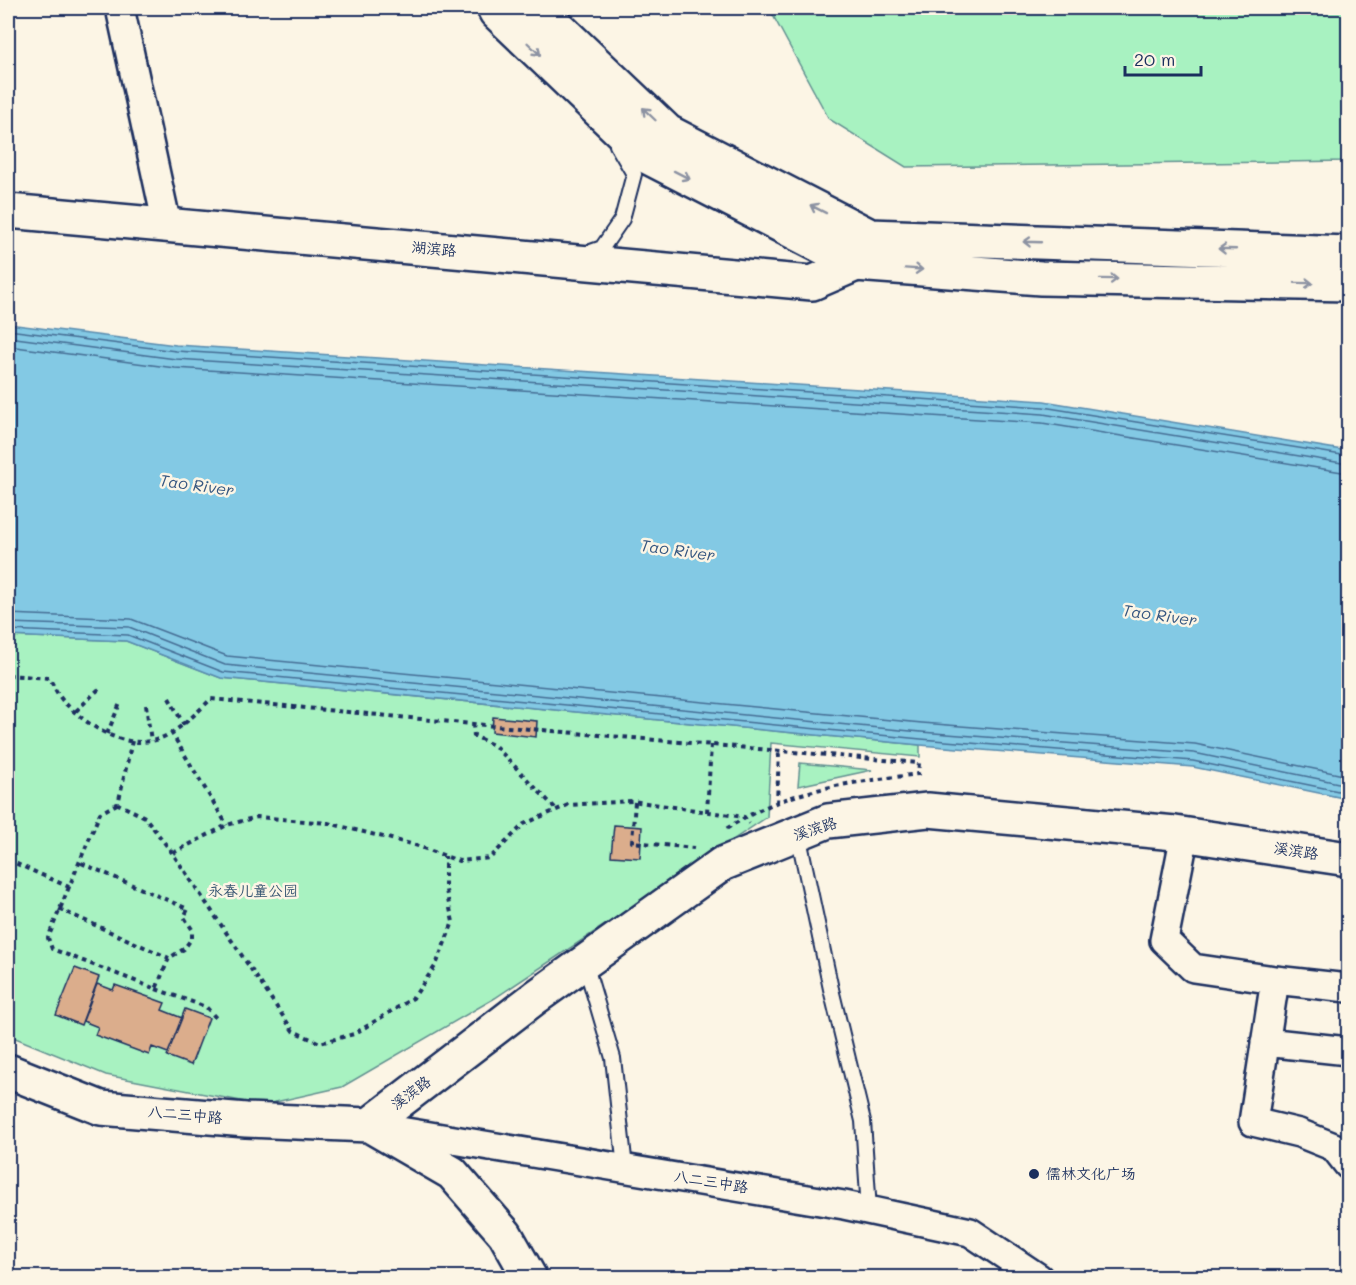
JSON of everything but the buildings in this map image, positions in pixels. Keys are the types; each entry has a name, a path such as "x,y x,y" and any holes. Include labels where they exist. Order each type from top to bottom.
{"main road":[{"path":"494,8 646,156 856,264 1041,278 1348,284"},
{"path":"538,8 668,132 870,236 1348,253"},
{"name":"湖滨路","path":"8,211 812,283 856,264"},
{"name":"溪滨路","path":"369,1125 536,997 722,864 828,821 928,810 1185,834 1348,859"},
{"name":"八二三中路","path":"8,1071 101,1107 246,1120 369,1125 452,1173 505,1234 530,1278"}],"street":[{"path":"120,8 167,225"},
{"path":"1185,834 1164,940 1193,968 1348,988"},
{"path":"1275,980 1253,1122 1299,1133 1334,1147 1348,1165"},
{"path":"1265,1042 1348,1052"},
{"name":"八二三中路","path":"369,1125 869,1210 970,1232 1039,1278"}],"lane":[{"path":"562,261 602,248 622,219 634,174 595,107"},
{"path":"798,834 831,989 863,1121 869,1210"},
{"path":"585,963 613,1058 625,1168"}],"path":[{"path":"8,675 49,678 63,701 95,728 132,741 152,741 171,732 184,725 211,699 919,763 918,774 849,784 789,798 744,817 724,830"},
{"path":"76,711 100,687"},
{"path":"169,698 184,725"},
{"path":"107,734 122,701"},
{"path":"146,705 152,741"},
{"path":"473,724 474,736 495,746 557,810"},
{"path":"171,732 227,825"},
{"path":"132,741 117,804 100,813 48,938 52,949 206,1007 217,1019"},
{"path":"708,812 711,745"},
{"path":"777,803 779,751"},
{"path":"635,802 632,842 694,848 704,842"},
{"path":"173,854 227,825 257,817 328,823 415,845 459,861 490,858 524,824 568,805 635,802 744,817 765,847"},
{"path":"117,804 145,817 173,854 293,1031 320,1043 354,1034 413,998 436,964 453,922 446,886 445,856"},
{"path":"8,860 69,887"},
{"path":"79,862 188,909 184,917 192,929 192,938 184,949 169,957 156,989"},
{"path":"59,909 169,957"}],"green space":[{"path":"769,8 1348,8 1348,161 906,167 829,119"},
{"name":"永春儿童公园","path":"8,636 126,641 221,678 920,745 920,757 771,743 767,817 495,998 342,1087 262,1105 106,1075 8,1035"},
{"path":"800,763 872,770 798,786"}],"water":[{"name":"Tao River","path":"8,324 176,345 1044,401 1348,451 1348,799 1193,767 920,745 221,678 126,641 8,636"}],"place":[{"name":"儒林文化广场","path":"1034,1174"}]}
